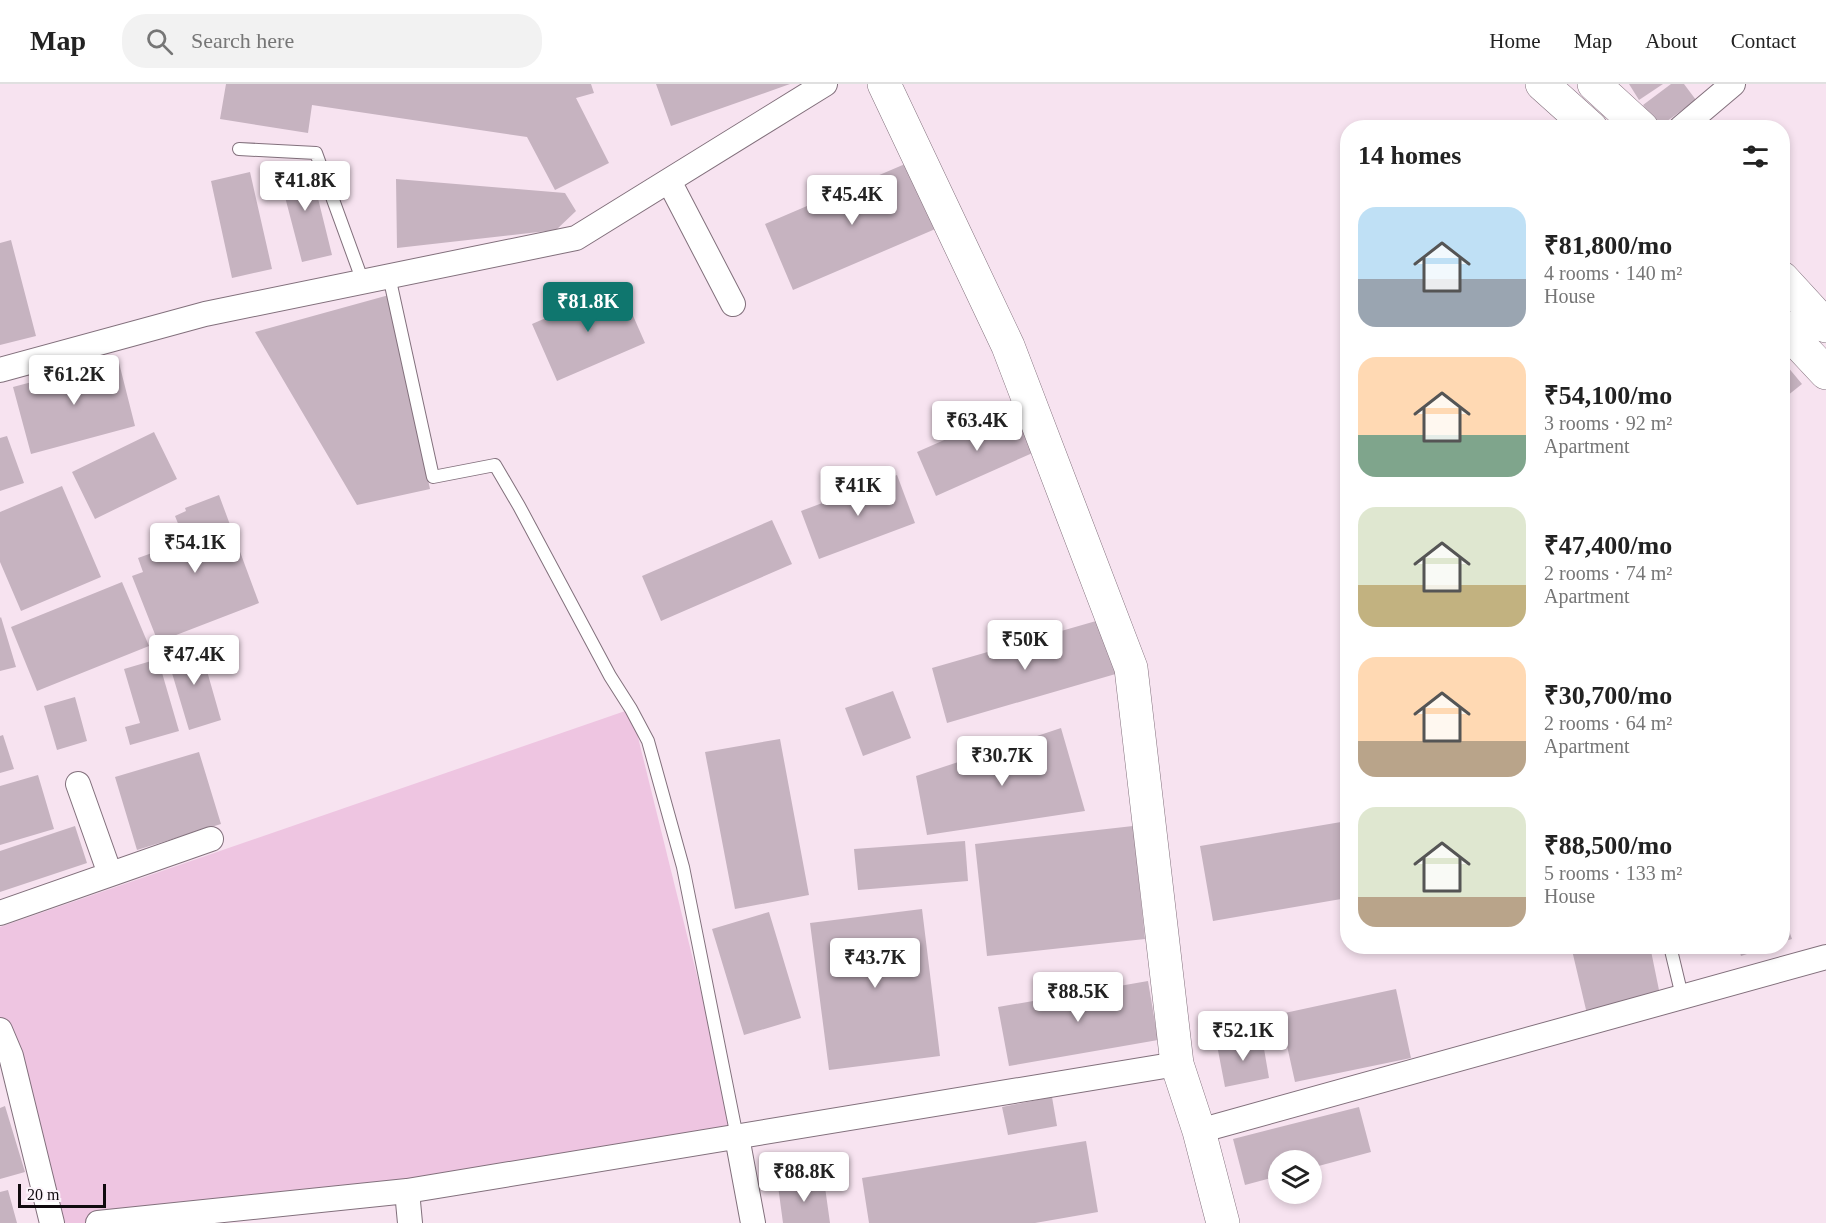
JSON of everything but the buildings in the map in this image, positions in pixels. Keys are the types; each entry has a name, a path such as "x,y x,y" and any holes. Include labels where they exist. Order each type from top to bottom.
{"street":[{"path":"0,370 205,314 576,238 825,84"},
{"path":"884,84 1008,346 1131,668 1177,1064 1199,1131 1223,1223"},
{"path":"1542,84 1582,120"},
{"path":"1594,84 1633,120"},
{"path":"1690,120 1732,84"},
{"path":"669,180 733,304"},
{"path":"1790,287 1826,326"},
{"path":"1790,335 1826,373"},
{"path":"78,784 110,874"},
{"path":"0,913 211,839"},
{"path":"1199,1131 1826,957"},
{"path":"0,1030 11,1056 52,1223"},
{"path":"98,1223 408,1191 1177,1064"},
{"path":"737,1137 753,1223"},
{"path":"408,1191 410,1223"}],"lane":[{"path":"239,149 315,153 363,282"},
{"path":"388,276 433,477 495,465 648,741 684,867 737,1137"},
{"path":"1672,954 1682,996"}],"shaded area":[{"path":"631,709 737,1137 88,1223 52,1223 0,1060 0,927"}]}
